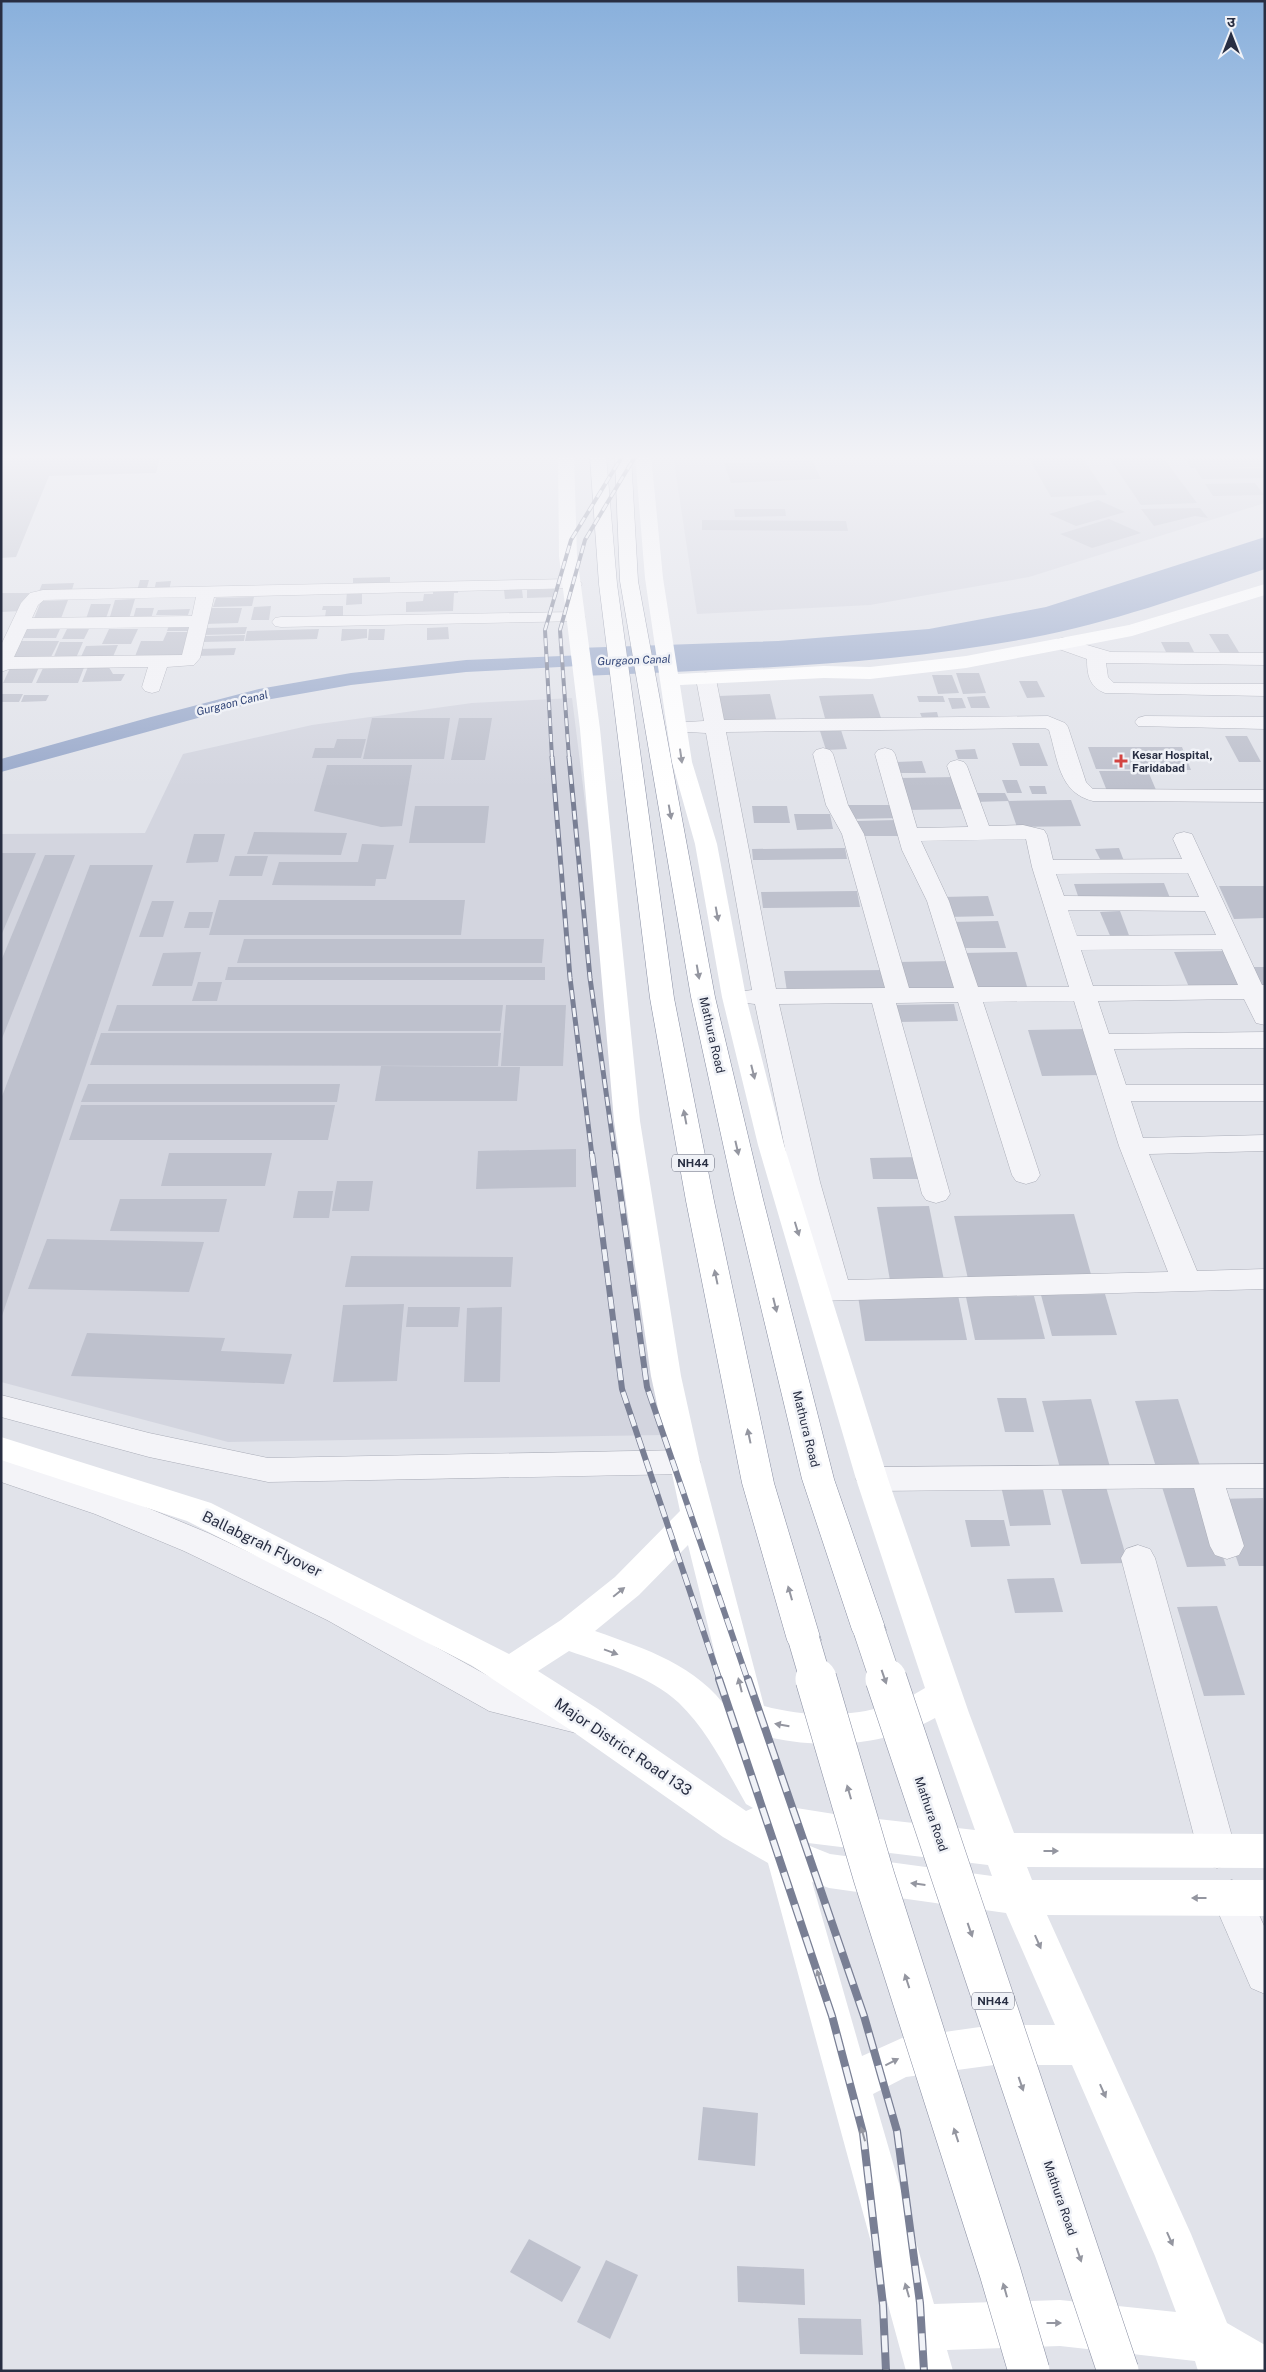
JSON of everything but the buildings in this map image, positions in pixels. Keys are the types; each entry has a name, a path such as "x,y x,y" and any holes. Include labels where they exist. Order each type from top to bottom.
{"main road":[{"path":"570,566 585,678 627,1121 666,1376 684,1462 779,1837 930,2371"},
{"name":"Mathura Road","path":"607,566 615,644 652,677 662,998 700,1201 758,1483 874,1877 1000,2272 1029,2371"},
{"name":"Mathura Road","path":"628,566 629,581 641,643 652,677 703,997 747,1190 818,1479 1118,2371"},
{"path":"653,566 664,633 652,677 677,727 682,762 706,844 734,997 771,1145 826,1290 872,1479 945,1693 1019,1897 1174,2250 1216,2356"},
{"path":"652,677 706,678 824,672 870,673 944,665 1132,630 1264,585"},
{"path":"824,672 850,666 958,654 1082,633 1139,621 1264,585"},
{"name":"Ballabgrah Flyover","path":"1,1448 199,1512 496,1663"},
{"path":"496,1663 565,1635 627,1586 697,1515"},
{"path":"565,1635 648,1666 680,1682 698,1699 723,1732 779,1837 829,1870 1019,1897 1248,1898"},
{"name":"Major District Road 133","path":"496,1663 585,1720 736,1825 779,1837"},
{"path":"748,1717 786,1727 852,1728 877,1724 908,1715 945,1693"},
{"path":"779,1837 834,1831 1003,1850 1265,1851"},
{"path":"849,2084 902,2058 994,2045 1083,2045"},
{"path":"918,2328 1060,2323 1216,2356 1264,2371"}],"street":[{"path":"206,592 190,660 159,662 3,657 33,600 43,596 206,592 573,584"},
{"path":"280,622 576,617"},
{"path":"21,624 199,621"},
{"path":"1063,644 1096,656 1123,658 1265,659"},
{"path":"1096,656 1098,681 1101,685 1112,689 1265,690"},
{"path":"152,687 159,662"},
{"path":"706,678 713,726 765,996 806,1182 826,1290 1265,1279"},
{"path":"677,727 1048,722 1058,727 1076,784 1086,793 1093,795 1265,796"},
{"path":"1145,722 1265,723"},
{"path":"823,754 827,774 837,804 853,834 936,1194"},
{"path":"885,754 913,850 938,901 1026,1175"},
{"path":"957,766 981,833"},
{"path":"909,836 981,833 1034,834 1132,1146 1186,1280"},
{"path":"1184,840 1231,942 1259,993 1265,1018"},
{"path":"1043,867 1196,866"},
{"path":"1055,903 1214,904"},
{"path":"1068,943 1231,942"},
{"path":"734,997 1259,993"},
{"path":"1099,1042 1265,1040"},
{"path":"1116,1094 1265,1093"},
{"path":"1132,1146 1265,1143"},
{"path":"1,1406 149,1445 268,1470 684,1462"},
{"path":"1,1470 107,1505 196,1542 339,1610 502,1701 585,1720"},
{"path":"1206,1476 1227,1546"},
{"path":"872,1479 1265,1476"},
{"path":"1138,1558 1217,1851"},
{"path":"1248,1898 1265,1975"}],"shaded area":[{"path":"690,566 1065,566 1029,577 870,605 697,614"},
{"path":"572,698 664,1435 228,1442 1,1382 1,834 145,833 183,754 312,725 472,703"}],"water":[{"path":"1175,566 1265,566 1265,569 1090,625 1030,638 919,655 807,665 583,676 578,648 778,641 929,629 1046,607"}],"waterway":[{"name":"Gurgaon Canal","path":"1,766 158,721 259,695 351,679 466,666 609,660"}],"railway":[{"path":"552,758 545,630 564,566"},
{"path":"569,758 560,630 578,566"},
{"path":"552,757 570,978 592,1156"},
{"path":"569,757 590,978 615,1156"},
{"path":"592,1154 622,1389 720,1681"},
{"path":"615,1154 647,1387 748,1681"},
{"path":"719,1679 832,2016 863,2133 883,2305 886,2371"},
{"path":"748,1679 864,2016 897,2131 920,2303 924,2371"}],"place":[{"name":"Kesar Hospital, Faridabad","path":"1121,761"}]}
